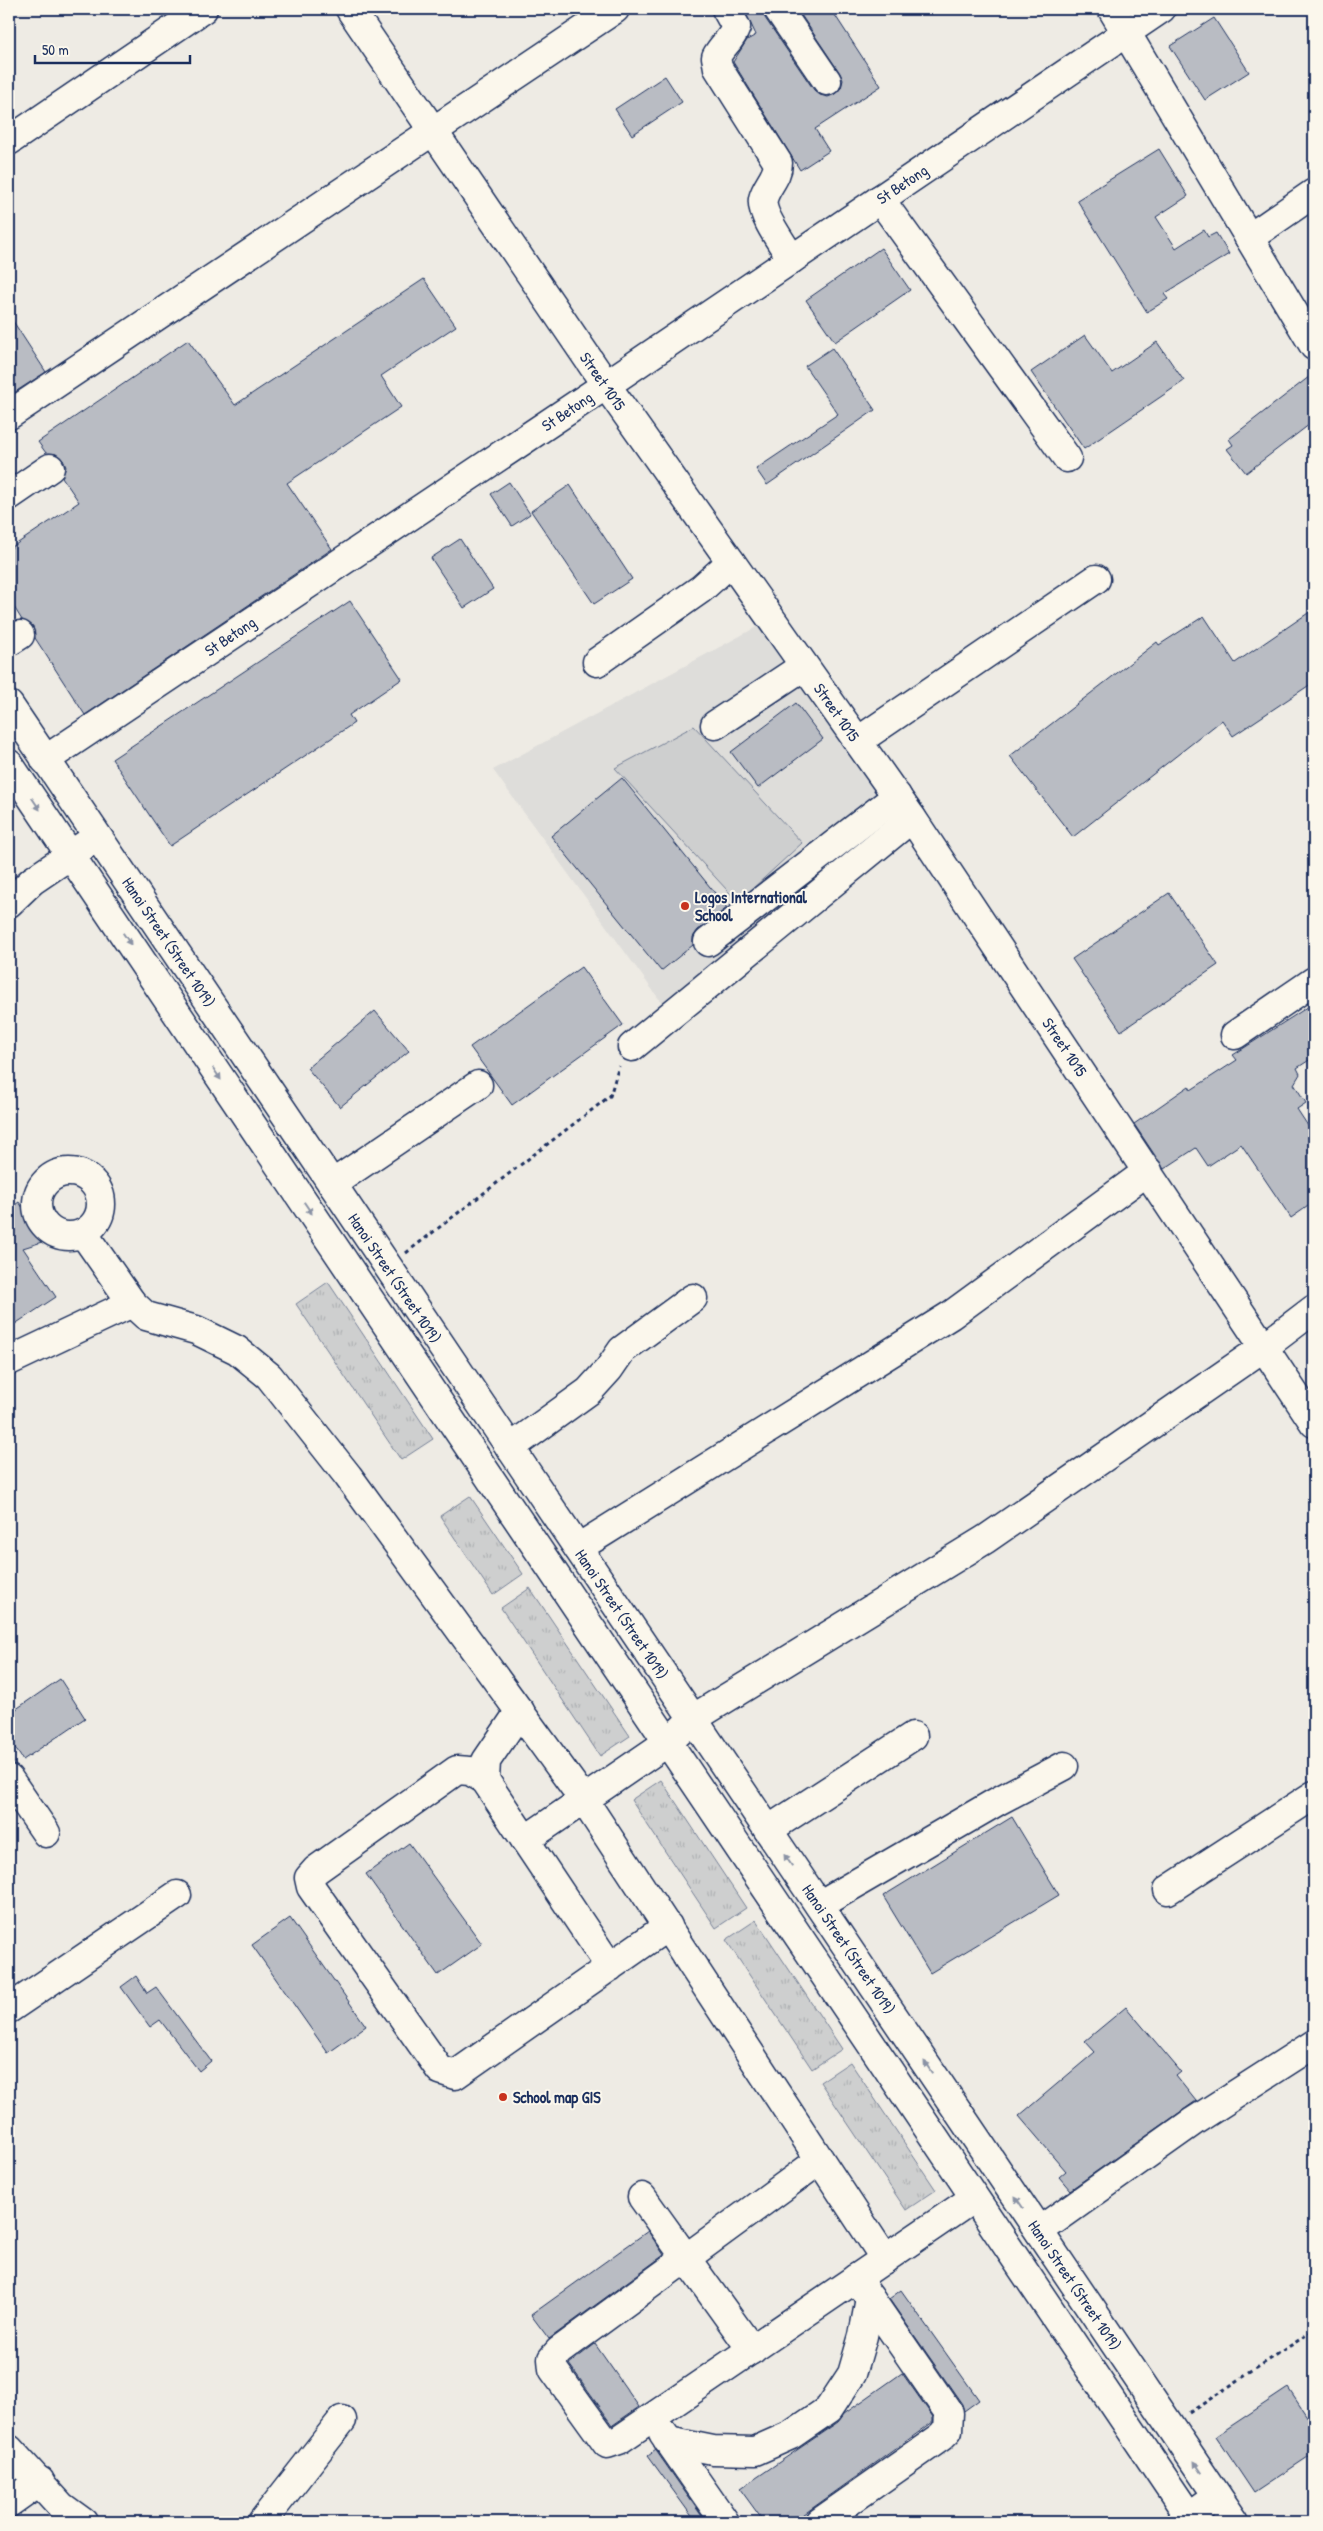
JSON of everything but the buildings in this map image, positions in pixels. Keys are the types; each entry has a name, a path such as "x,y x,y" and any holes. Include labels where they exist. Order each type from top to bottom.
{"street":[{"path":"9,141 203,9"},
{"name":"Street 1015","path":"350,9 431,132 606,385 912,818 1314,1423"},
{"path":"9,415 615,9"},
{"path":"726,9 736,27 731,39 720,49 716,57 718,68 778,163 778,171 763,200 763,206 765,215 792,259"},
{"path":"778,9 828,82"},
{"path":"1112,9 1314,346"},
{"name":"St Betong","path":"45,760 606,385 1161,9"},
{"path":"1249,238 1314,193"},
{"path":"880,199 1067,458"},
{"path":"9,496 50,468"},
{"path":"597,662 701,589 731,562"},
{"path":"858,741 1096,578"},
{"path":"715,725 804,666"},
{"name":"Hanoi Street (Street 1019)","path":"9,705 1235,2522"},
{"name":"Hanoi Street (Street 1019)","path":"9,764 974,2198 1187,2520"},
{"path":"708,942 897,796"},
{"path":"632,1047 912,818"},
{"path":"9,903 32,880 97,836"},
{"path":"1235,1035 1314,981"},
{"path":"332,1184 478,1085"},
{"path":"578,1548 951,1315 1148,1171"},
{"path":"83,1233 132,1303 146,1316 196,1330 237,1350 269,1376 348,1476 584,1800 885,2259"},
{"path":"510,1448 589,1391 609,1369 622,1350 693,1298"},
{"path":"9,1361 132,1303"},
{"path":"525,1840 668,1742 694,1718 986,1539 1264,1347 1314,1309"},
{"path":"484,1780 486,1761 520,1711"},
{"path":"768,1830 913,1736"},
{"path":"819,1905 998,1801 1064,1766"},
{"path":"610,1967 484,1780 470,1771 457,1770 316,1870 309,1878 311,1887 440,2070 447,2074 455,2075 610,1967 668,1926"},
{"path":"9,1779 46,1833"},
{"path":"1168,1890 1314,1795"},
{"path":"9,2009 177,1895"},
{"path":"1039,2231 1194,2121 1314,2044"},
{"path":"820,2160 686,2260 558,2351 552,2359 553,2369 607,2444 619,2440 752,2350 863,2288 885,2259 974,2198"},
{"path":"642,2197 752,2350"},
{"path":"668,2441 713,2450 755,2451 792,2435 830,2409 852,2374 864,2336 863,2288"},
{"path":"820,2522 948,2430 949,2413 863,2288"},
{"path":"652,2418 725,2522"},
{"path":"262,2522 342,2420"},
{"path":"9,2449 61,2506 83,2522"},
{"path":"9,2503 40,2481"},
{"path":"1187,2520 1217,2496"}],"path":[{"path":"388,1267 610,1096 616,1068 632,1047"},
{"path":"1170,2425 1314,2330"}],"shaded area":[{"name":"Logos International School","path":"764,623 895,809 662,1003 493,770"}],"green space":[{"path":"694,726 802,843 738,902 615,768"},
{"path":"328,1282 433,1439 401,1460 296,1304"},
{"path":"470,1496 523,1574 493,1595 440,1516"},
{"path":"530,1588 630,1736 600,1756 501,1608"},
{"path":"661,1780 746,1908 716,1928 631,1800"},
{"path":"756,1920 842,2049 812,2069 726,1940"},
{"path":"850,2062 936,2190 906,2210 820,2082"}],"place":[{"name":"Logos International School","path":"685,906"},
{"name":"School map GIS","path":"503,2097"}]}
